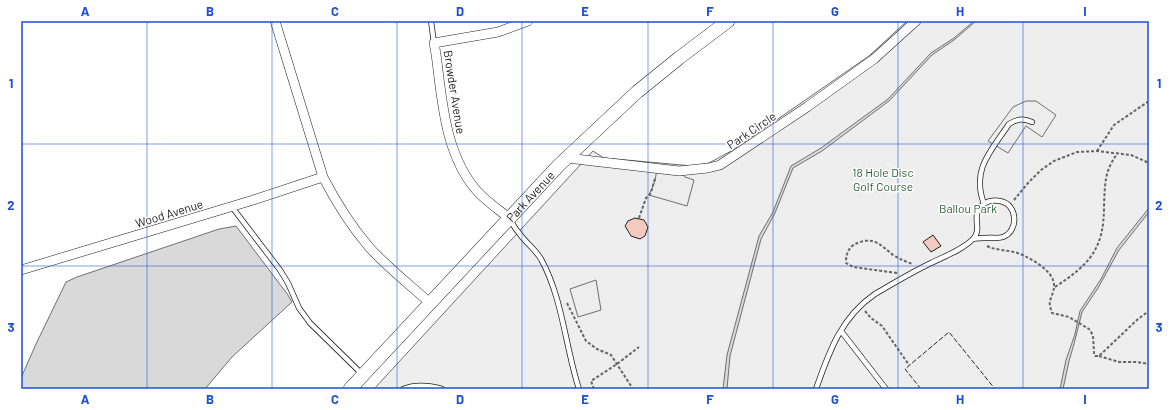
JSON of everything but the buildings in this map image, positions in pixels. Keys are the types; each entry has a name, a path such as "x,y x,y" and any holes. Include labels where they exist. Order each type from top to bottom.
{"main road":[{"name":"Park Avenue","path":"350,389 567,158 637,92 728,21"}],"street":[{"path":"275,21 323,177 330,191 355,230 370,248 430,303"},
{"path":"434,43 498,32 528,21"},
{"name":"Park Circle","path":"567,158 679,171 708,168 720,164 807,107 874,59 916,21"},
{"name":"Browder Avenue","path":"434,43 442,103 455,155 469,182 478,192 509,218"},
{"name":"Wood Avenue","path":"21,270 232,207 323,177"}],"lane":[{"path":"431,21 434,43"},
{"path":"984,204 979,185 980,173 984,163 1009,124 1020,119 1027,119 1032,122"},
{"path":"816,389 831,350 844,324 853,312 875,294 922,267 948,255 973,239 977,233 978,226 976,216 984,204 995,200 1010,205 1013,209 1014,215 1013,228 1010,233 999,238 973,239"},
{"path":"232,207 280,270 288,283 299,308 310,323 363,375"},
{"path":"509,218 518,232 540,257 553,285 559,303 579,389"},
{"path":"841,331 886,389"},
{"path":"403,389 411,386 422,385 442,389"}],"path":[{"path":"1097,152 1114,125 1149,101"},
{"path":"1010,205 1041,170 1054,161 1077,152 1131,155 1149,163"},
{"path":"1117,154 1110,162 1107,170 1105,182 1104,227 1099,242 1093,255 1076,273 1055,287 1050,302 1052,313 1069,317 1086,326 1093,336 1095,356 1119,362 1149,364"},
{"path":"639,218 646,198 651,193 657,168"},
{"path":"911,274 853,267 846,263 848,250 855,244 874,240 903,261 922,267"},
{"path":"984,245 992,249 1024,255 1043,268 1051,276 1055,287"},
{"path":"567,302 586,341 597,349 611,355 633,389"},
{"path":"860,306 871,318 882,326 909,365"},
{"path":"1099,356 1138,319 1149,311"},
{"path":"594,389 591,381 639,347"}],"green space":[{"name":"Ballou Park","path":"907,21 1149,21 1149,389 374,389 593,151 604,158 693,166 709,163 733,150 869,56"}],"shaded area":[{"path":"974,21 976,21 954,40 932,55 889,101 822,151 793,168 775,213 761,239 730,356 727,389 723,389 727,355 759,236 773,212 791,166 821,148 888,99 931,53 954,38"},
{"path":"1026,101 1036,101 1056,115 1042,137 1026,126 1008,153 988,141 1013,107"},
{"path":"657,168 679,171 685,177 694,180 687,206 649,195 655,181"},
{"path":"1149,208 1149,212 1119,250 1098,288 1082,312 1063,389 1060,389 1066,360 1075,334 1080,311 1101,279 1117,248"},
{"path":"236,226 292,302 232,357 205,389 21,389 21,378 66,282 219,229"},
{"path":"596,280 601,310 578,317 570,289"}],"fence":[{"path":"921,389 905,369 949,332 995,389"}],"park label":[{"name":"18 Hole Disc Golf Course","path":"883,179"}]}
